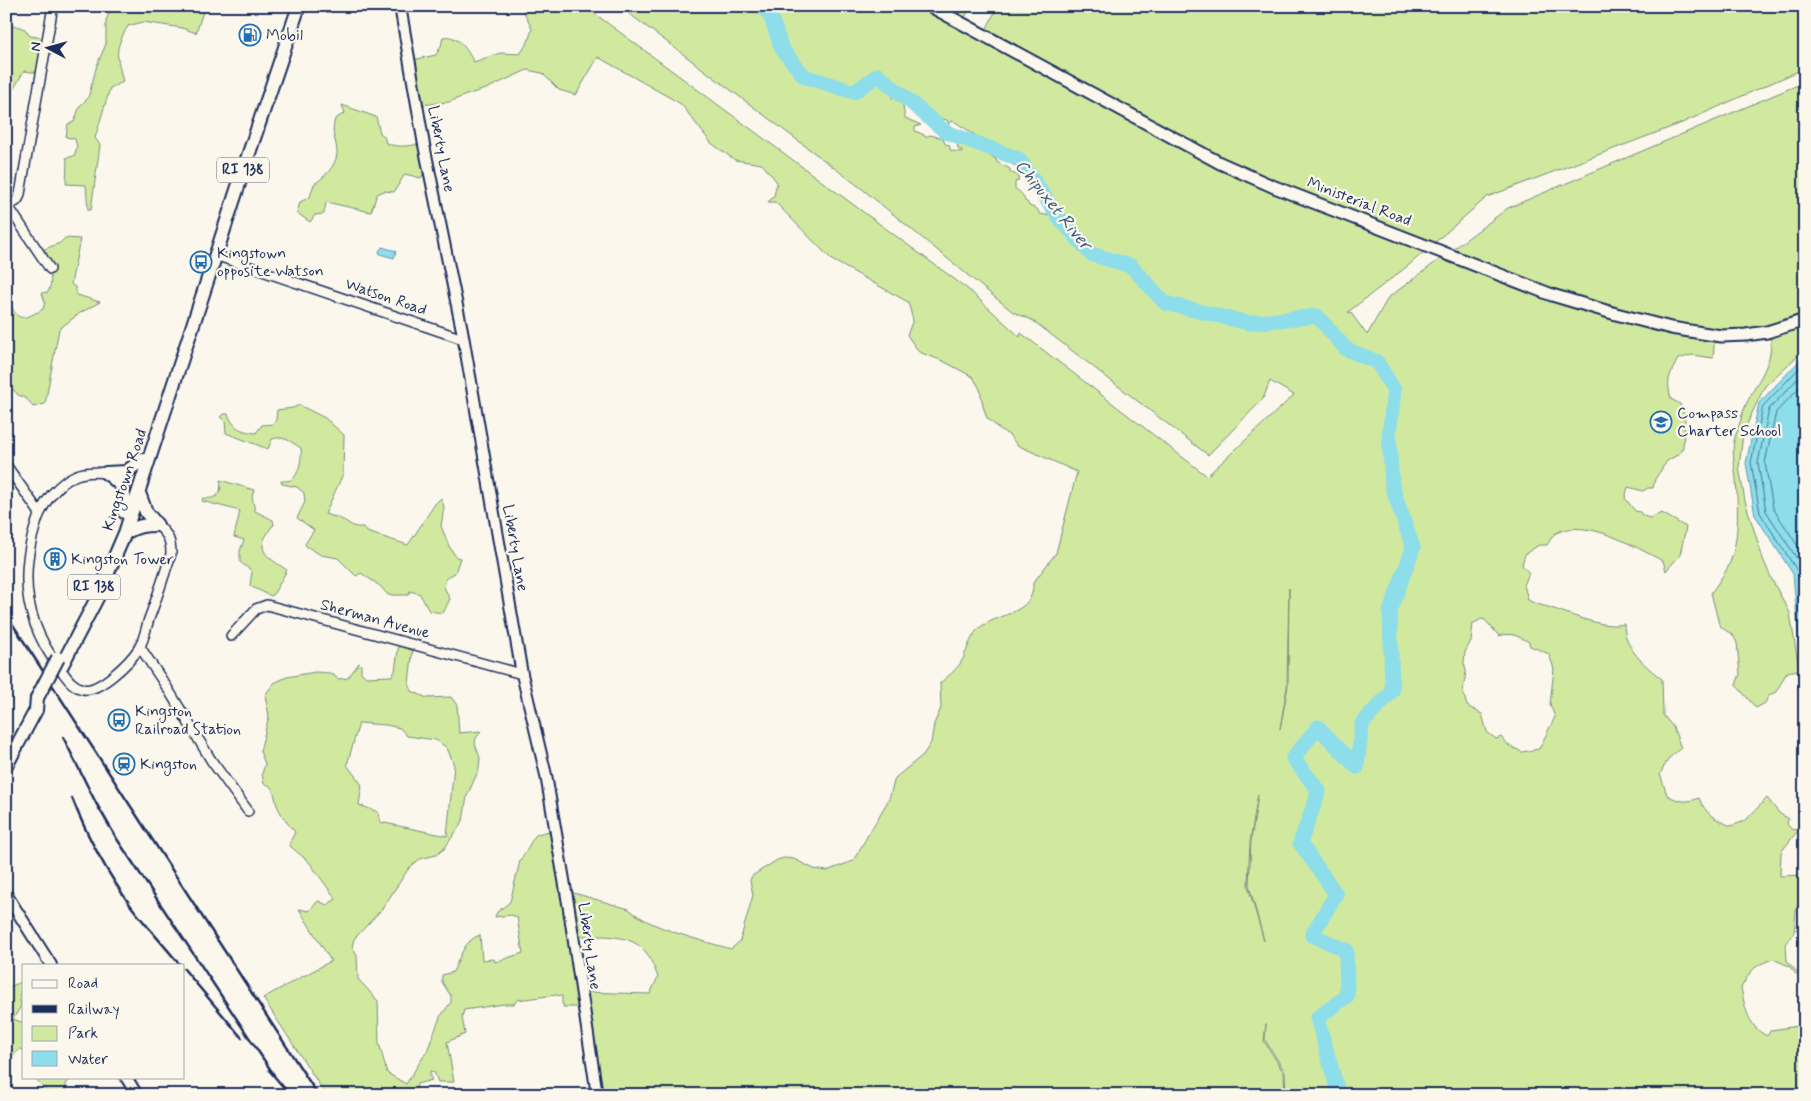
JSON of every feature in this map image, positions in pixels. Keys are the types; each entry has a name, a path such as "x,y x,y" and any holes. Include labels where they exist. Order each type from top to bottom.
{"main road":[{"name":"Kingstown Road","path":"60,662 97,598 139,493 189,335 299,6"},
{"name":"Ministerial Road","path":"930,6 1220,163 1272,186 1552,295 1663,326 1721,336 1767,332 1805,320"},
{"name":"Kingstown Road","path":"6,766 60,662 92,592 124,512 181,349 189,335"},
{"path":"106,473 126,472 142,460"},
{"path":"106,473 121,485 124,492 124,512"},
{"path":"139,493 146,512 157,526"},
{"path":"124,533 134,526 157,526"}],"street":[{"path":"50,269 6,204 14,203 18,200 20,194 53,6"},
{"name":"Liberty Lane","path":"400,6 424,145 463,339 522,674 547,785 569,908 597,1095"},
{"name":"Watson Road","path":"216,255 463,339"},
{"path":"6,465 39,512"},
{"path":"106,473 89,471 78,474 61,484 39,512 29,548 26,587 34,620 47,651 73,685 84,689 92,689 110,678 127,664 140,647 171,554 169,536 157,526"},
{"name":"Sherman Avenue","path":"231,636 256,609 267,605 522,674"},
{"path":"140,647 211,760 248,811"},
{"path":"6,894 50,964"},
{"path":"127,1078 137,1095"}],"green space":[{"path":"205,6 196,33 182,28 143,22 128,26 118,48 123,82 110,88 95,138 100,145 91,210 88,210 86,185 66,184 66,158 74,156 77,147 75,139 66,137 68,124 74,122 80,106 88,98 97,65 106,44 106,20 112,7"},
{"path":"521,6 582,6 591,11 969,290 1020,337 1021,333 1207,476 1294,395 1270,381 1263,399 1208,455 1032,320 1013,312 861,188 619,6 972,6 961,23 984,34 998,6 1805,6 1805,68 1682,123 1487,197 1409,265 1348,312 1351,313 1367,335 1388,298 1508,208 1805,82 1805,349 1765,386 1743,434 1739,467 1745,501 1763,559 1790,613 1799,670 1787,672 1776,692 1769,695 1765,703 1756,708 1736,685 1740,674 1737,643 1733,635 1719,624 1711,593 1728,567 1735,546 1738,513 1733,456 1734,441 1746,405 1766,366 1771,345 1770,334 1715,336 1713,358 1692,355 1678,359 1672,370 1669,378 1671,399 1680,404 1685,416 1683,447 1679,454 1667,461 1655,479 1653,488 1643,491 1628,487 1625,498 1635,511 1640,512 1642,515 1649,518 1662,513 1686,527 1680,555 1666,571 1663,561 1639,548 1596,531 1582,529 1568,529 1556,533 1547,545 1539,545 1525,554 1522,565 1529,573 1524,585 1528,600 1598,623 1608,625 1624,624 1627,641 1631,648 1648,668 1662,679 1663,715 1673,727 1681,748 1669,758 1660,774 1667,795 1683,801 1699,798 1701,804 1712,816 1731,826 1745,821 1767,798 1779,813 1788,819 1787,824 1792,830 1800,828 1781,852 1780,876 1805,875 1805,899 1799,903 1796,910 1794,933 1786,944 1787,961 1799,974 1796,974 1789,966 1773,959 1753,969 1741,988 1751,1022 1767,1036 1771,1030 1805,1025 1805,1095 1286,1095 1285,1072 1265,1040 1266,1024 1264,1041 1284,1073 1285,1095 596,1095 581,1007 563,1007 562,996 556,995 517,1000 514,1004 464,1010 462,1017 465,1034 447,1042 454,1082 438,1082 434,1072 430,1071 432,1080 417,1084 415,1095 326,1095 263,998 331,961 299,909 309,911 318,901 327,905 336,899 309,862 290,846 295,832 279,810 272,789 269,785 264,784 262,774 265,764 260,751 269,716 265,695 274,683 287,677 315,672 330,673 339,679 348,678 359,663 361,665 361,672 366,677 392,676 395,671 399,642 413,646 409,684 412,691 427,698 451,697 457,705 459,733 481,731 476,738 475,744 480,758 479,769 467,796 463,821 444,849 436,855 420,859 409,868 382,909 354,939 352,947 357,956 358,979 378,1001 379,1043 387,1073 406,1084 427,1051 440,1017 451,1002 451,996 442,982 442,975 453,972 466,945 480,935 482,960 494,959 495,962 523,953 517,917 511,915 495,917 497,912 510,902 520,861 537,834 554,830 567,891 629,909 638,916 663,928 731,949 740,941 753,895 750,880 752,876 777,860 784,858 794,859 814,869 827,871 853,861 889,799 895,778 923,755 931,743 934,724 941,708 940,683 960,664 972,637 978,629 1013,612 1028,601 1032,594 1033,583 1056,553 1077,472 1017,445 1010,436 987,418 980,389 973,377 943,361 919,352 907,335 913,320 908,302 832,260 775,202 768,202 774,196 777,182 762,164 735,160 711,143 681,104 598,57 576,95 559,90 542,73 527,70 486,89 449,102 420,105 412,60 436,55 443,37 454,38 462,44 474,62 500,53 520,54 528,42 532,29","holes":["890,81 900,85 912,97 918,99 930,113 947,120 949,124 951,121 957,123 990,145 1008,162 1022,170 1033,186 1062,215 1061,221 1052,219 1051,216 1040,214 1037,209 1029,206 1022,194 1015,189 1015,182 1018,181 1019,176 1010,172 1010,169 997,162 996,159 974,147 973,144 957,141 958,149 962,150 962,152 951,151 943,138 930,135 925,137 915,131 915,127 921,125 905,118 902,101 892,99 893,89 888,86","1289,588 1288,686 1280,729 1287,687","1481,619 1485,620 1499,636 1507,634 1518,636 1529,642 1530,646 1549,654 1554,669 1550,704 1555,717 1539,749 1522,752 1508,745 1501,737 1496,739 1487,732 1482,714 1467,706 1463,692 1466,671 1464,663 1465,652 1471,641 1473,624","359,723 400,728 407,736 436,740 447,748 454,765 447,836 380,822 378,812 359,805 362,785 347,765","1258,794 1251,841 1249,885 1264,941 1248,886 1250,842","573,936 614,937 633,942 641,947 648,955 658,977 650,994 581,992"]},
{"path":"17,26 25,29 30,36 45,38 41,73 24,71 6,102 6,27"},
{"path":"342,105 376,117 380,133 384,136 386,143 401,146 426,143 429,164 421,178 405,174 394,192 384,191 377,194 371,212 326,202 324,214 315,215 310,222 297,213 300,202 310,197 314,184 325,175 336,159 336,145 333,134 334,125 335,119 345,113"},
{"path":"65,238 80,239 71,284 75,287 77,295 100,302 80,313 59,329 45,404 33,407 14,390 6,388 6,294 13,309 19,316 28,316 43,309 45,302 42,293 48,292 51,282 50,271 42,250 60,243"},
{"path":"299,405 325,418 344,435 343,474 325,514 354,526 363,527 367,532 408,545 441,498 444,507 441,526 449,546 456,557 460,558 455,573 446,578 444,587 450,599 443,613 429,611 420,594 410,591 408,595 388,595 380,586 361,573 356,576 338,558 321,555 306,546 305,544 314,530 297,518 305,502 304,493 297,487 282,484 281,481 291,480 296,475 300,463 301,448 287,440 276,438 272,439 268,449 226,433 225,421 220,417 223,414 228,414 236,426 256,433 262,425 273,424 276,420 277,410 293,408"},
{"path":"220,480 254,490 252,496 255,511 273,520 274,525 265,538 263,549 272,560 287,570 271,596 250,586 252,571 240,562 240,551 244,540 234,537 240,511 202,501 203,498 212,498 218,495 221,485"},
{"path":"22,982 22,991 19,995 21,1006 13,1019 22,1022 22,1050 20,1049 6,1062 6,988"},
{"path":"36,1078 72,1078 67,1083 64,1095 47,1091"}],"water":[{"path":"382,247 396,251 394,258 380,254 379,251"},
{"path":"1805,355 1805,683 1802,674 1793,574 1755,515 1746,463 1759,403"}],"waterway":[{"name":"Chipuxet River","path":"761,6 770,15 782,49 804,76 854,92 878,75 946,132 1019,159 1057,215 1091,254 1131,266 1165,303 1248,323 1317,316 1346,349 1377,362 1394,390 1389,436 1392,486 1413,548 1390,612 1392,691 1362,724 1357,767 1318,727 1293,758 1319,791 1300,843 1336,894 1312,935 1346,950 1347,996 1317,1018 1339,1095"}],"railway":[{"path":"6,614 318,1095"},
{"path":"63,737 96,803 117,839 274,1075"},
{"path":"72,798 91,840 114,881 137,913 179,964"},
{"path":"185,970 242,1038"},
{"path":"269,1070 290,1095"}],"place":[{"name":"Mobil","path":"250,35"},
{"name":"Kingstown opposite Watson","path":"201,262"},
{"name":"Compass Charter School","path":"1661,422"},
{"name":"Kingston Tower","path":"55,559"},
{"name":"Kingston Railroad Station","path":"119,720"},
{"name":"Kingston","path":"124,764"}]}
